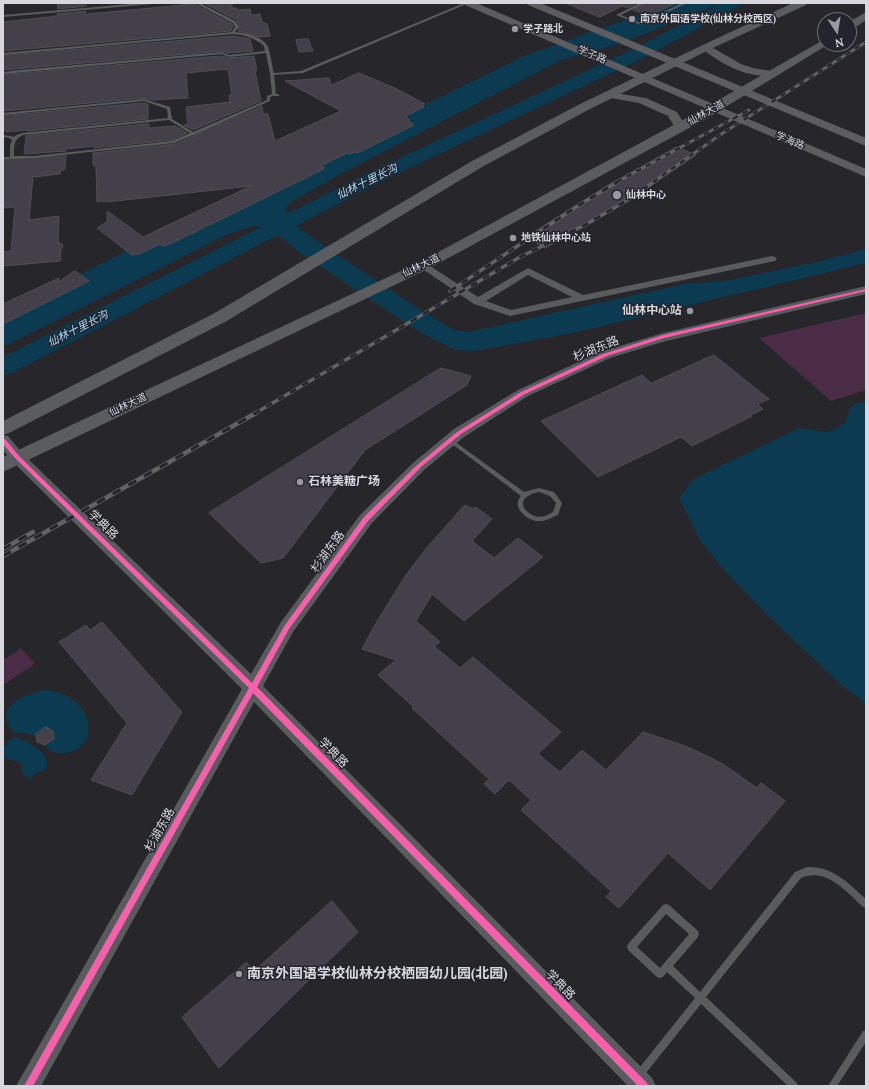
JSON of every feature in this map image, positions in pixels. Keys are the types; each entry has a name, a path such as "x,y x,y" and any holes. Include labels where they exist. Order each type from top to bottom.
{"main road":[{"name":"学子路","path":"468,3 715,108"},
{"path":"531,3 655,53 866,142"},
{"path":"3,429 219,318 477,164 608,95 706,47 802,3"},
{"path":"857,21 866,15"},
{"path":"706,47 724,61 752,73 772,74"},
{"name":"仙林大道","path":"10,461 422,266 586,179 746,91 817,47"},
{"path":"608,95 642,100 673,114 680,127"},
{"name":"学海路","path":"715,108 866,173"}],"street":[{"path":"422,266 478,302 510,313 772,259"},
{"path":"478,302 528,271 582,298"},
{"name":"杉湖东路","path":"28,1086 287,627 366,519 419,466 459,433 522,393 605,355 663,338 866,290"},
{"name":"学典路","path":"3,440 10,461 253,688 640,1082"}],"lane":[{"path":"3,16 153,3"},
{"path":"197,3 234,22 237,27 233,33"},
{"path":"272,74 302,72 468,3"},
{"path":"643,3 618,15 641,24 685,3"},
{"path":"3,54 233,33 259,40 266,46 276,95 268,97 269,100 194,134 179,140 162,144 34,157 3,158"},
{"path":"3,73 20,70 222,52 229,56 267,52"},
{"path":"3,114 144,100 169,108 170,119"},
{"path":"12,157 13,139 22,134 170,119 194,134"},
{"path":"3,136 13,139"},
{"path":"450,440 524,495"},
{"path":"532,491 546,492 556,498 558,508 552,517 546,519 532,519 522,511 520,506 520,501 524,495 532,491"},
{"path":"640,1082 701,997 798,875 803,871 816,869 828,874 866,904"},
{"path":"666,908 695,934 667,966 660,974 631,947 666,908"},
{"path":"667,966 794,1086"},
{"path":"832,1086 866,1034"}],"shaded area":[{"path":"866,313 866,390 831,401 759,338"},
{"path":"21,648 35,664 3,685 3,660"}],"water":[{"path":"672,3 721,3 622,43 559,61 344,172 289,203 286,211 288,219 315,240 414,306 454,330 469,332 684,284 725,281 817,262 866,249 866,263 573,333 475,351 455,350 421,333 303,255 270,229 256,226 239,230 224,236 3,347 3,312 524,56"},
{"path":"866,401 866,704 841,685 764,612 722,568 699,539 679,498 694,479 799,428 826,432 836,429 845,422 850,408"},
{"path":"44,690 58,692 71,698 77,703 85,715 88,722 88,734 81,746 76,750 56,753 50,750 45,745 54,739 53,731 46,727 34,736 19,732 14,734 10,727 6,719 8,709 16,701 27,695"},
{"path":"15,737 35,747 47,760 45,770 34,774 30,779 23,774 22,765 19,762 6,759 4,756 5,746"}],"building":[{"path":"58,3 86,3 86,6 58,9"},
{"path":"204,3 232,3 232,8 239,10 250,9 251,15 260,14 262,22 267,24 270,36 259,37 238,31 240,27 236,20"},
{"path":"566,3 637,3 627,8 622,6 600,17"},
{"path":"646,3 676,3 648,16 633,10"},
{"path":"194,4 232,24 233,27 231,31 3,51 3,22 86,11 85,14"},
{"path":"233,36 250,39 253,51 229,53 222,51 3,70 3,56"},
{"path":"308,39 313,51 299,52 296,40"},
{"path":"222,56 229,58 254,56 257,71 255,71 261,101 193,130 184,125 188,124 186,107 230,102 229,95 232,95 228,69 186,73 188,98 152,100 144,98 3,111 3,75"},
{"path":"359,73 397,89 425,104 422,106 424,107 404,117 409,119 408,120 414,125 357,153 347,153 321,166 325,168 320,171 170,244 163,246 160,244 137,255 132,255 97,228 107,222 107,211 143,237 251,186 97,202 96,167 93,165 93,153 175,144 262,106 263,114 268,114 275,141 341,111 285,81 329,78 331,85"},
{"path":"144,103 148,104 148,119 27,131 6,132 6,130 3,130 3,116"},
{"path":"149,124 149,128 175,126 187,133 172,140 94,148 94,146 66,149 66,151 24,154 26,136"},
{"name":"仙林中心","path":"677,147 696,155 630,200 545,248 526,237 605,187"},
{"path":"66,156 65,168 64,170 60,171 60,174 33,177 29,220 59,216 58,242 63,245 60,261 3,266 3,252 11,251 15,207 3,208 3,160"},
{"path":"75,271 89,281 3,324 3,304 59,278 58,282"},
{"path":"714,355 769,399 757,404 763,409 751,415 752,416 692,446 681,437 598,477 541,421 642,375 651,383"},
{"name":"石林美糖广场","path":"441,368 471,376 467,385 365,450 283,558 261,563 209,513"},
{"path":"465,505 473,509 475,507 492,519 472,541 494,558 518,538 543,557 464,621 432,594 416,621 440,642 434,646 460,668 473,657 561,732 538,754 560,772 582,750 606,770 643,732 685,746 705,755 723,764 757,788 761,783 785,801 710,890 668,853 619,908 606,897 611,891 521,810 531,800 509,780 495,794 484,784 489,779 412,708 414,707 378,675 396,660 362,649 376,623 406,575 425,550"},
{"path":"102,622 182,712 132,795 91,780 127,723 59,642 86,625 90,630"},
{"path":"46,727 53,731 54,739 45,745 37,742 36,734"},
{"path":"332,901 358,932 219,1068 182,1017 246,962 254,971"}],"waterway":[{"name":"仙林十里长沟","path":"3,367 379,175 631,57 734,3"}],"railway":[{"path":"653,182 723,133 866,42"},
{"path":"617,182 749,110"},
{"path":"450,291 576,207 619,181"},
{"path":"254,414 520,257 585,225 626,201 655,181"},
{"path":"3,556 256,413"},
{"path":"3,549 33,532"}],"cycle path":[{"path":"28,1086 287,627 366,519 419,466 459,433 523,393 605,355 663,337 866,290"},
{"path":"3,440 17,457 253,688 644,1086"}],"place":[{"name":"南京外国语学校(仙林分校西区)","path":"632,19"},
{"name":"学子路北","path":"515,29"},
{"name":"仙林中心","path":"617,195"},
{"name":"地铁仙林中心站","path":"513,238"},
{"name":"仙林中心站","path":"690,311"},
{"name":"石林美糖广场","path":"300,482"},
{"name":"南京外国语学校仙林分校栖园幼儿园(北园)","path":"239,974"}]}
